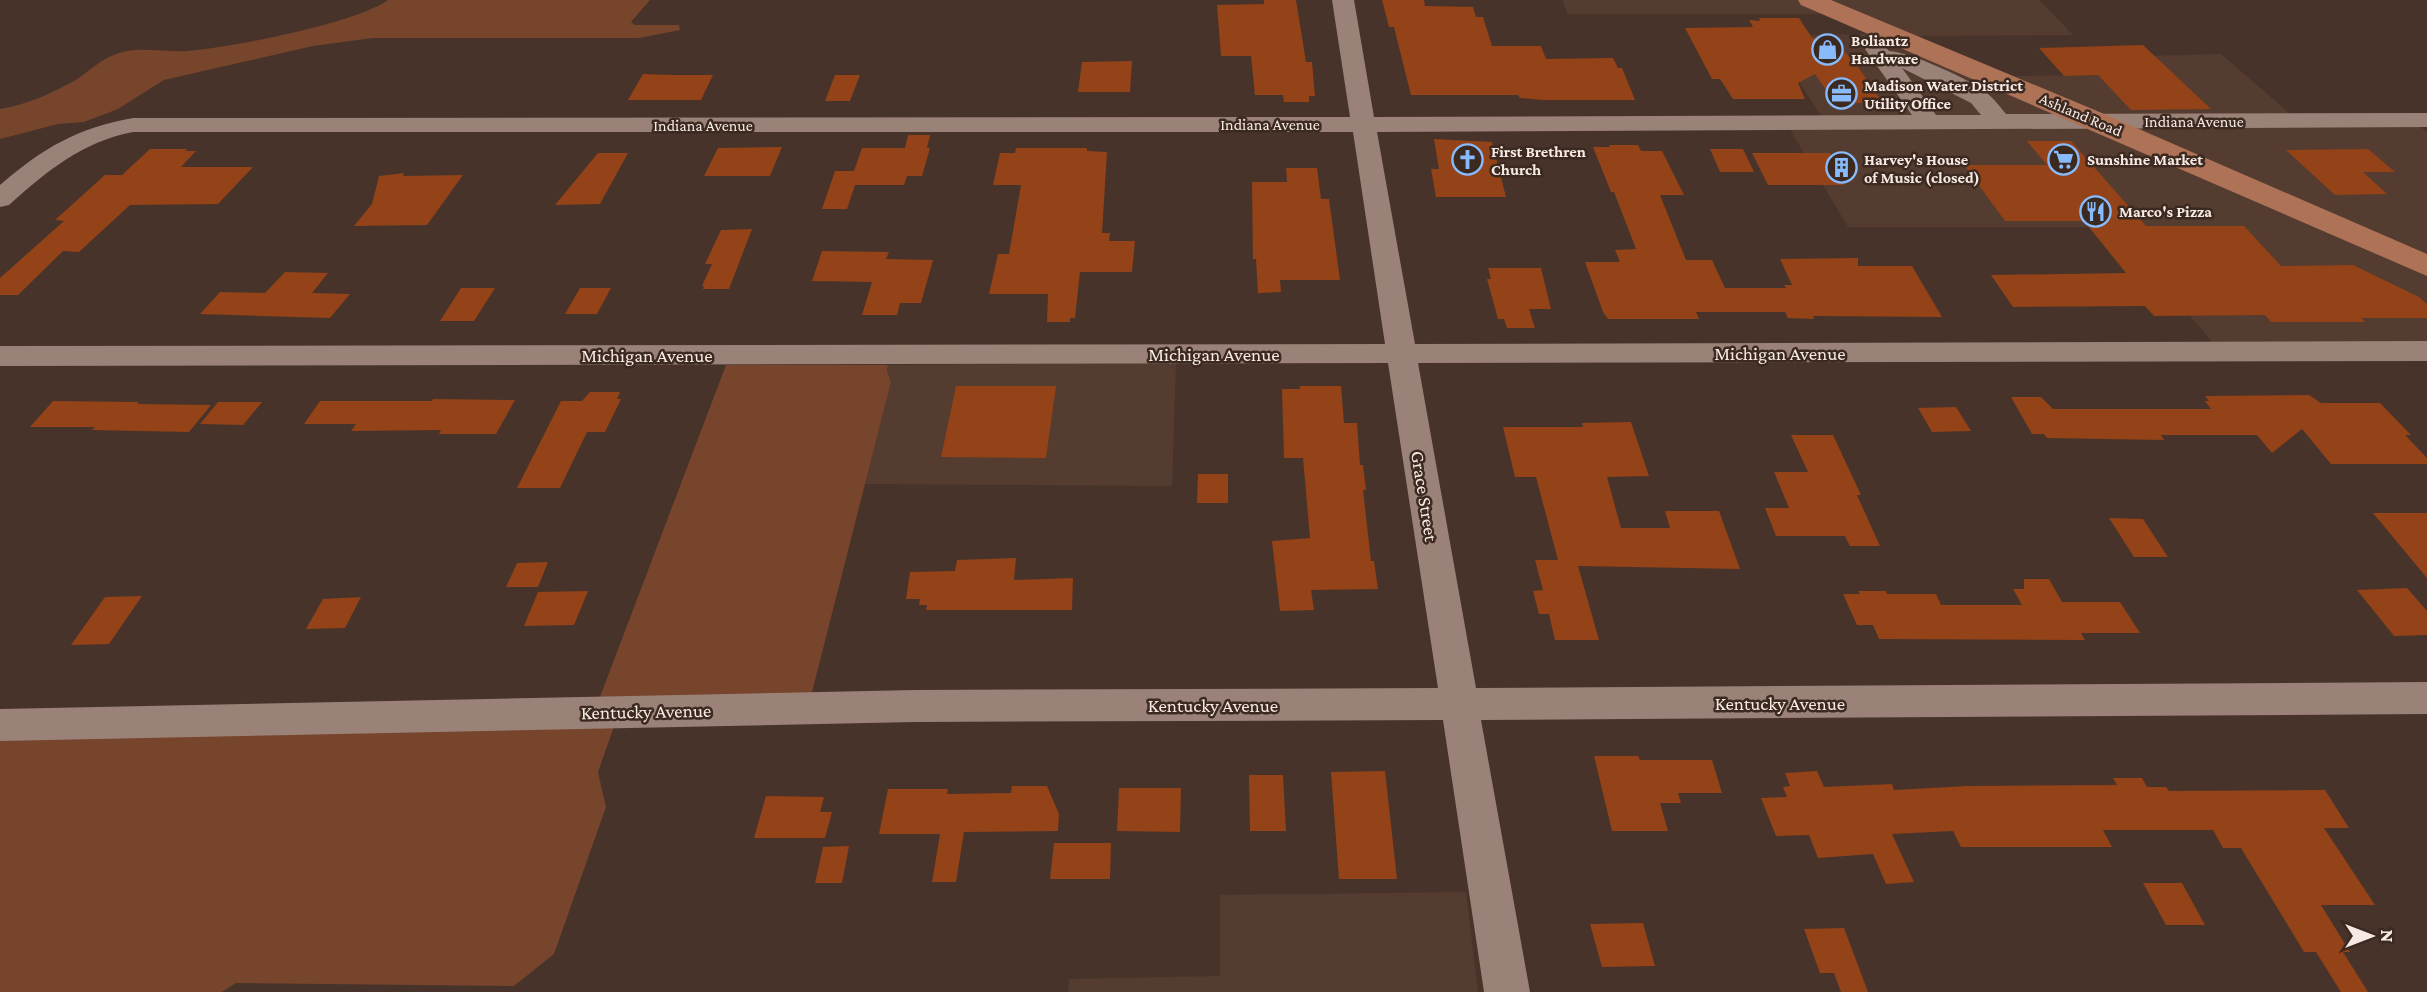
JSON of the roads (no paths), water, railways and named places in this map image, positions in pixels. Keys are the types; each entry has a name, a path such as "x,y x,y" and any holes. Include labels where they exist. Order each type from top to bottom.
{"main road":[{"name":"Ashland Road","path":"1810,0 1888,47 2099,122 2427,266"}],"street":[{"name":"Grace Street","path":"1343,0 1507,992"},
{"path":"1888,47 1897,58 1979,98 2000,122"},
{"path":"1888,47 1930,122"},
{"name":"Indiana Avenue","path":"0,199 63,146 113,127 156,124 2427,120"},
{"name":"Michigan Avenue","path":"0,356 2427,351"},
{"name":"Kentucky Avenue","path":"0,725 889,706 2427,698"}],"place":[{"name":"Boliantz Hardware","path":"1828,49"},
{"name":"Madison Water District Utility Office","path":"1841,94"},
{"name":"Sunshine Market","path":"2064,159"},
{"name":"First Brethren Church","path":"1468,160"},
{"name":"Harvey's House of Music (closed)","path":"1841,168"},
{"name":"Marco's Pizza","path":"2096,211"}]}
